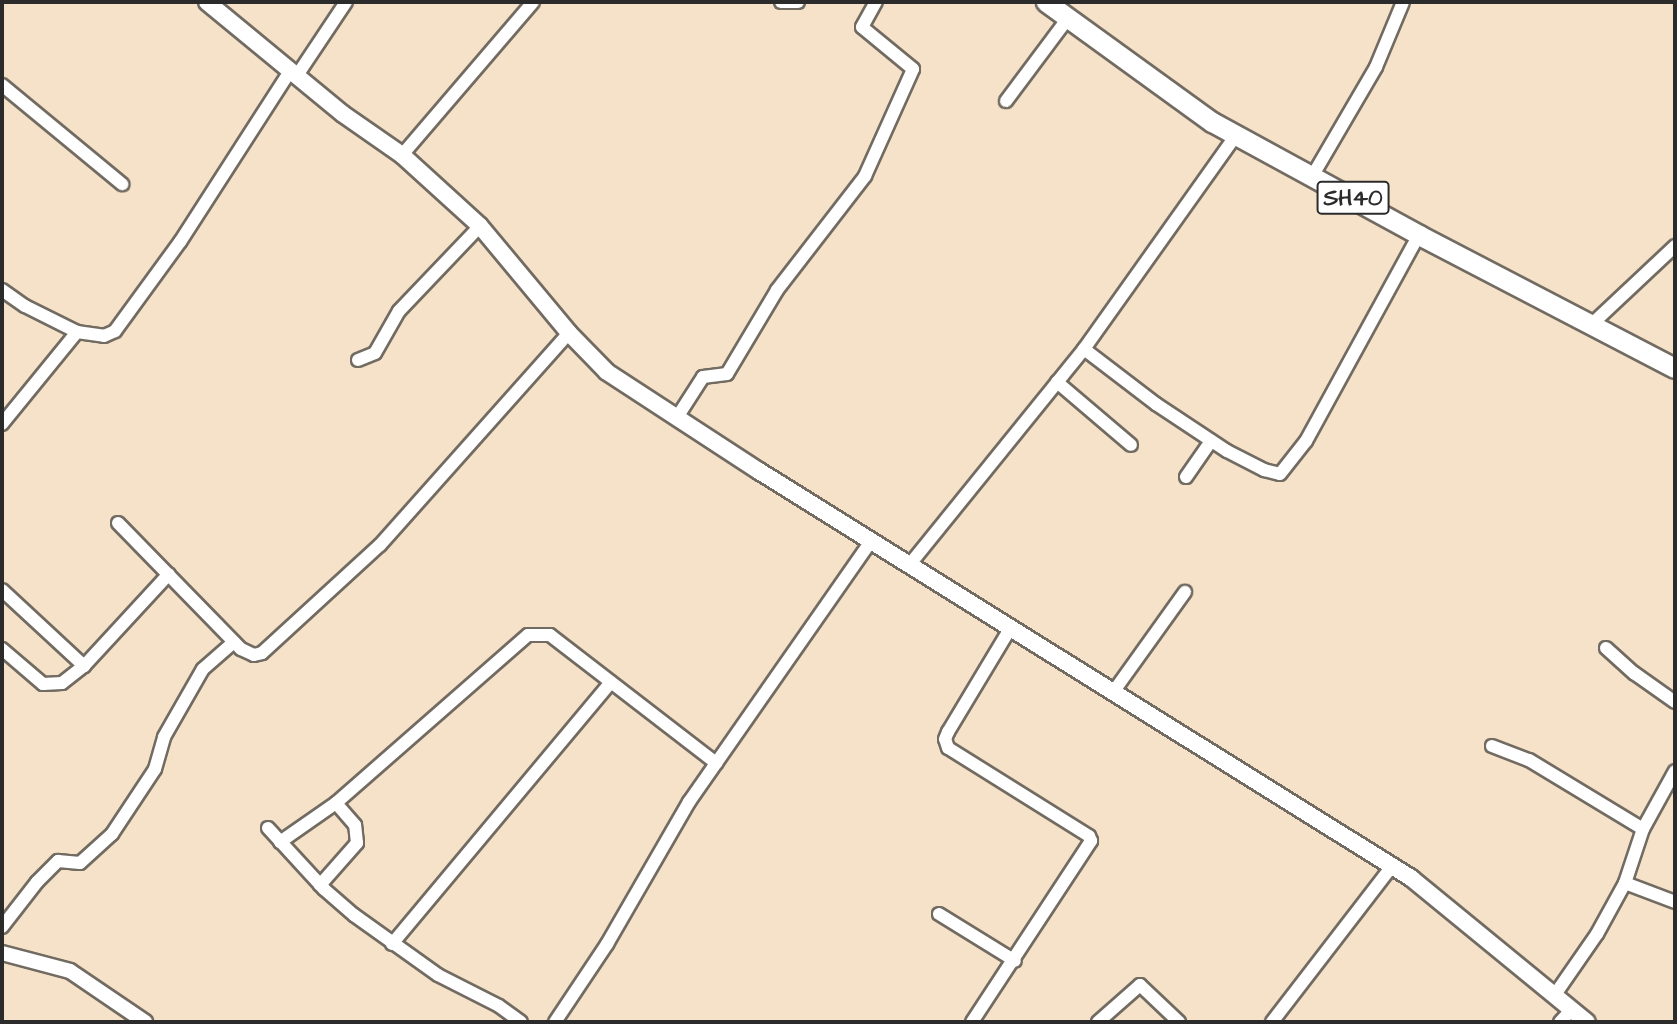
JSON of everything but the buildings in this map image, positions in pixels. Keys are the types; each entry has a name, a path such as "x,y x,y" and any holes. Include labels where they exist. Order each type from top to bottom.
{"main road":[{"path":"207,2 293,74 402,155 480,226 569,333 607,372 676,419 1411,878 1554,996 1566,1016 1587,1022"},
{"name":"SH40","path":"1046,2 1212,122 1419,235 1675,368"}],"street":[{"path":"2,290 24,306 77,332 104,336 115,331 346,2"},
{"path":"402,155 533,2"},
{"path":"781,2 798,2"},
{"path":"676,419 703,377 727,374 777,290 865,176 913,69 862,27 876,2"},
{"path":"1313,175 1376,67 1403,2"},
{"path":"1006,101 1068,18"},
{"path":"2,85 122,184"},
{"path":"910,564 1084,348 1237,134"},
{"path":"358,360 375,353 398,311 480,226"},
{"path":"1084,348 1156,404 1211,441 1264,470 1280,474 1307,442 1419,235"},
{"path":"1592,324 1675,246"},
{"path":"2,424 77,332"},
{"path":"118,523 234,642 254,655 262,653 326,597 406,517 569,333"},
{"path":"1057,382 1131,445"},
{"path":"1186,477 1211,441"},
{"path":"555,1022 607,944 620,916 716,763 872,540"},
{"path":"2,649 38,680 49,685 62,682 84,666 169,574"},
{"path":"2,590 84,666"},
{"path":"1114,691 1185,592"},
{"path":"971,1022 1015,961 1091,841 1089,836 948,748 945,739 948,732 1011,627"},
{"path":"281,842 336,803 528,635 550,635 716,763"},
{"path":"2,927 37,882 58,862 80,863 112,834 155,769 164,737 203,669 234,642"},
{"path":"1606,648 1634,673 1675,702"},
{"path":"393,944 611,682"},
{"path":"1492,746 1529,760 1643,829"},
{"path":"1554,996 1597,934 1625,883 1643,829 1675,771"},
{"path":"320,885 357,843 355,825 336,803"},
{"path":"268,828 320,885 393,944 438,975 499,1006 521,1022"},
{"path":"1272,1022 1392,866"},
{"path":"1625,883 1675,902"},
{"path":"939,914 1015,961"},
{"path":"2,953 70,971 145,1022"},
{"path":"1098,1022 1140,985 1179,1022"}]}
